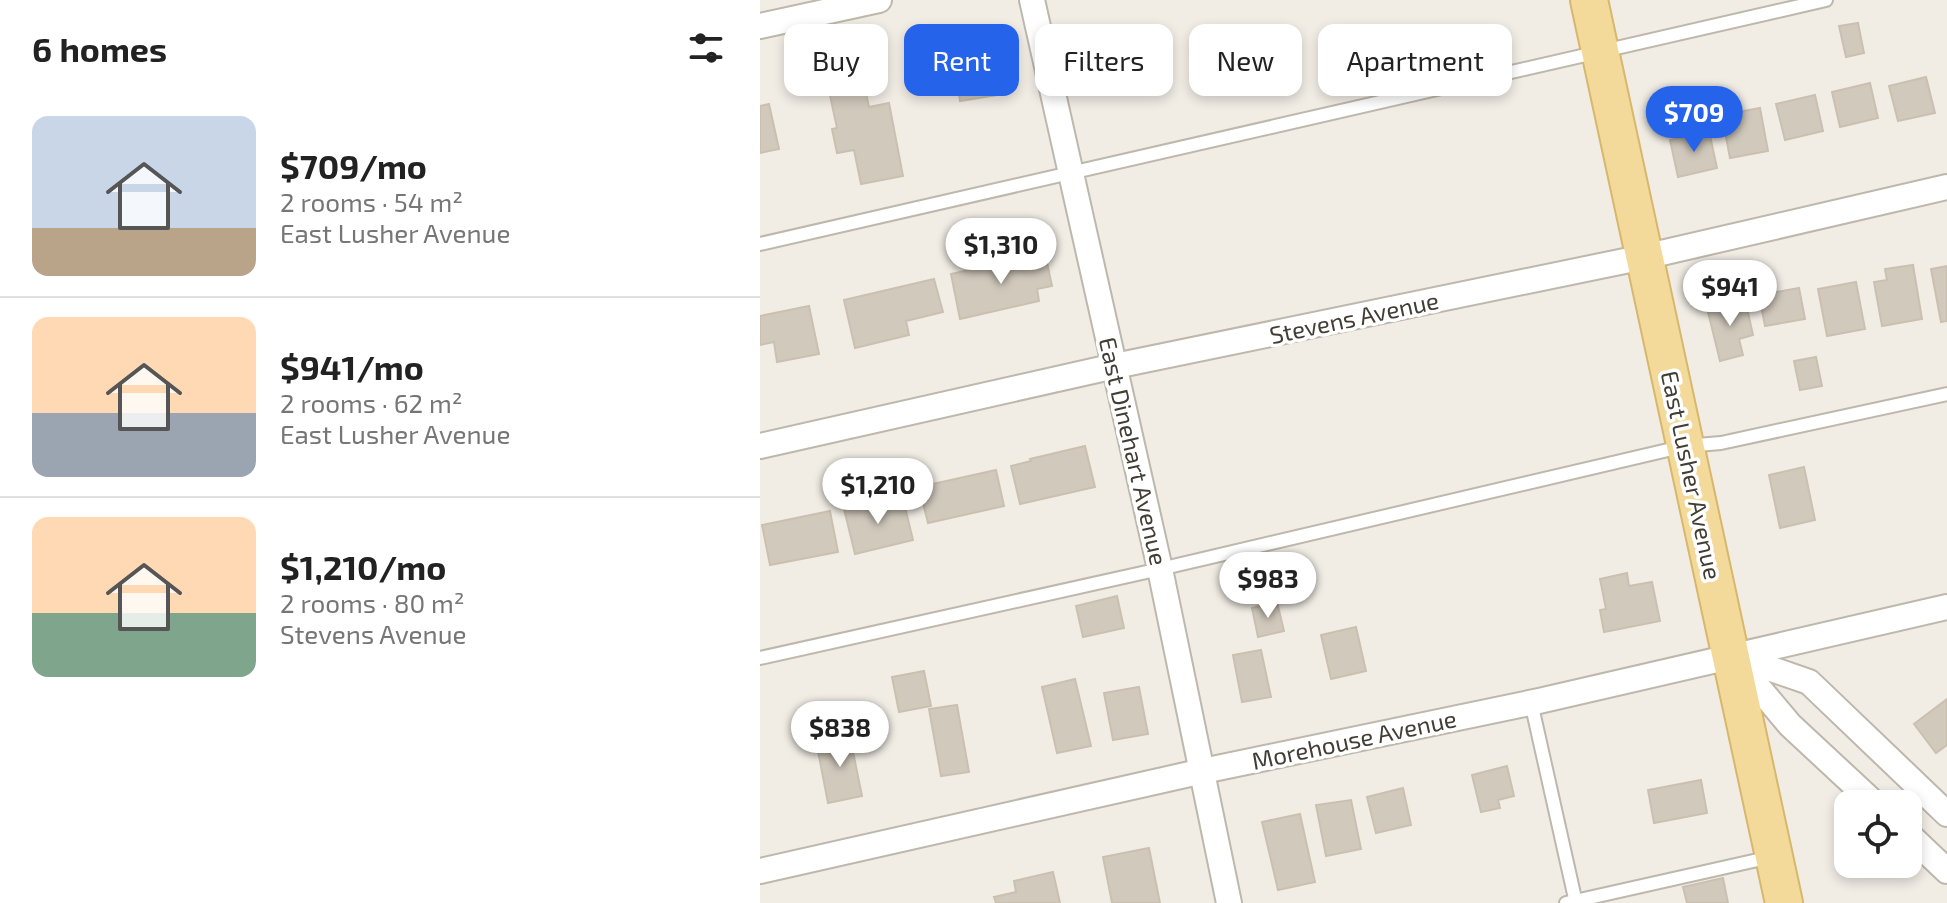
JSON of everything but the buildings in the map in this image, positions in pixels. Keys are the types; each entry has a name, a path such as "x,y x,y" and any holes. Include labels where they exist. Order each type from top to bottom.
{"main road":[{"name":"East Lusher Avenue","path":"1589,0 1784,903"}],"street":[{"path":"760,26 879,0"},
{"name":"East Dinehart Avenue","path":"1032,0 1160,569 1229,903"},
{"name":"Stevens Avenue","path":"760,446 1115,366 1644,257 1947,187"},
{"name":"Morehouse Avenue","path":"760,871 1203,771 1531,702 1947,607"},
{"path":"1732,656 1790,725 1860,790"},
{"path":"1732,656 1809,682 1947,814"},
{"path":"1922,847 1947,871"}],"lane":[{"path":"760,244 1826,0"},
{"path":"760,658 1160,569 1685,446 1721,443 1947,394"},
{"path":"1531,702 1572,902 1774,857"}]}
